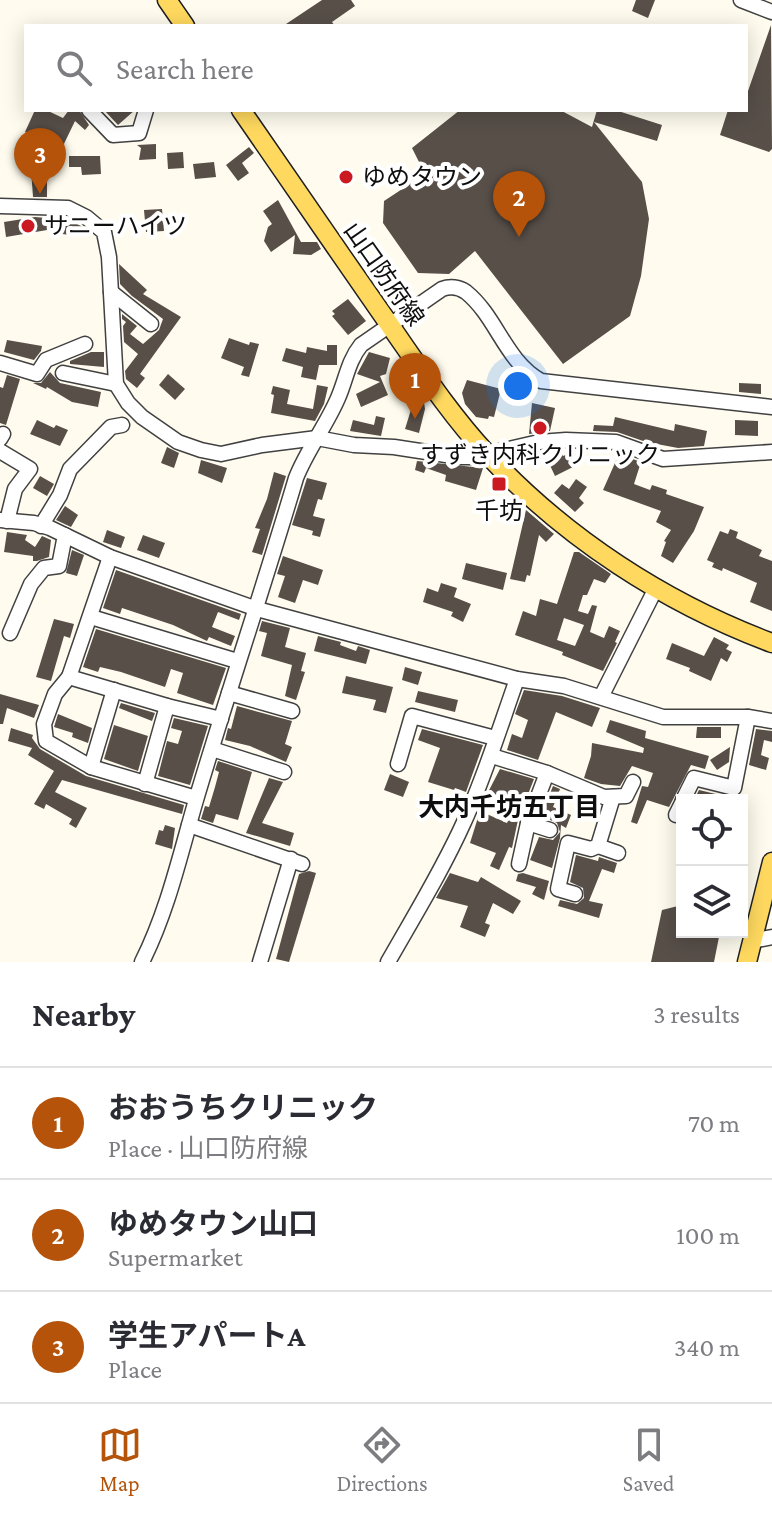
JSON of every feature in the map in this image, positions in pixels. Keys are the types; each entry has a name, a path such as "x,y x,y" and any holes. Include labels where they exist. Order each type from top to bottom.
{"main road":[{"path":"167,0 184,24"},
{"name":"山口防府線","path":"242,112 446,407 488,455 568,528 656,588 706,615 772,643"},
{"path":"747,962 772,862"}],"street":[{"path":"741,0 772,12"},
{"path":"91,112 113,135 139,133 145,112"},
{"path":"0,206 68,208 86,217 104,232 109,257 116,384 142,417 178,442 201,450 221,454 317,438 459,457 488,455 539,442 566,440 616,442 663,459 772,452"},
{"path":"142,962 162,918 237,661 257,609 296,478 339,395 353,355 371,336 442,289 455,287 464,290 476,304 522,368 541,381 772,407"},
{"path":"111,292 151,324"},
{"path":"0,363 37,374 46,360 85,344"},
{"path":"63,373 116,384"},
{"path":"41,526 60,495 70,469 111,427 122,425"},
{"path":"0,451 30,469 15,489 4,520 41,526 110,557 257,609 517,679 564,686 663,717 748,717 772,721"},
{"path":"10,633 31,584 44,568 59,566 65,535"},
{"path":"110,557 69,677 55,694 44,724 46,741 91,767 196,798"},
{"path":"601,697 656,588"},
{"path":"91,617 237,661"},
{"path":"69,677 221,719"},
{"path":"388,962 426,899 463,824 492,756 495,738 517,679"},
{"path":"91,767 114,690"},
{"path":"229,693 292,711"},
{"path":"145,784 167,706"},
{"path":"398,764 412,716 495,738"},
{"path":"686,794 694,778 732,794 748,717"},
{"path":"212,749 284,772"},
{"path":"492,756 547,773 604,797 626,796 633,782"},
{"path":"519,864 528,823 547,773"},
{"path":"598,846 613,797"},
{"path":"528,823 550,830"},
{"path":"189,825 297,862 260,962"},
{"path":"575,894 558,889 568,843 591,849 598,846 618,853"},
{"path":"752,941 772,937"}],"building":[{"path":"322,0 351,0 355,6 332,22 334,24 286,24"},
{"path":"636,0 655,0 648,18 632,11"},
{"path":"771,25 772,149 769,152 720,135 727,112 748,112 748,91"},
{"path":"34,112 50,112 63,118 68,112 80,112 89,125 85,130 75,121 61,150 25,132"},
{"path":"106,112 133,112 118,125"},
{"path":"457,112 564,112 592,127 596,112 621,112 662,125 657,141 594,122 642,182 649,219 641,276 630,316 563,364 475,251 449,274 418,273 383,223 384,201 425,174 412,148"},
{"path":"156,144 156,159 139,160 141,148 137,145"},
{"path":"249,147 254,153 242,163 249,173 238,181 226,165"},
{"path":"183,152 184,168 168,169 167,153"},
{"path":"30,155 47,155 47,197 33,197"},
{"path":"69,156 100,156 101,174 82,175 81,167 69,167"},
{"path":"214,162 216,177 195,179 193,164"},
{"path":"278,200 301,242 317,242 321,249 311,255 293,254 295,235 271,252 264,241 272,224 263,211"},
{"path":"162,209 164,231 146,232 144,210"},
{"name":"サニーハイツ","path":"35,217 69,220 83,227 80,236 53,233 53,229 6,237 4,222"},
{"path":"119,264 147,290 143,294 181,317 140,374 145,378 137,388 126,379 125,371 138,354 124,342 123,326 126,322 122,314 137,326 130,334 143,344 159,330 163,319 120,284"},
{"path":"348,299 366,321 348,335 332,316 335,314 332,311"},
{"path":"229,338 249,345 250,342 259,344 249,377 241,375 244,367 221,358"},
{"path":"7,340 42,346 41,351 34,360 4,352"},
{"path":"327,345 337,345 337,365 319,365 316,380 301,377 303,367 282,361 286,348 306,353 307,347 327,351"},
{"path":"91,352 104,352 104,367 70,364 70,361"},
{"path":"369,352 390,358 386,374 380,376 388,395 361,407 356,394 380,382 357,374"},
{"path":"50,372 60,383 101,392 98,407 72,402 47,387 33,383 41,383"},
{"path":"168,374 185,389 175,400 159,385"},
{"path":"7,375 20,379 6,425 0,423 0,387 3,388"},
{"path":"467,380 501,389 494,417 476,417 465,404 462,393"},
{"path":"739,383 761,384 761,394 739,392"},
{"path":"317,385 328,387 315,421 271,413 273,386 290,390 287,404 313,409"},
{"path":"418,387 425,409 419,433 405,429"},
{"name":"すずき内科クリニック","path":"532,403 555,408 550,431 529,434"},
{"path":"376,416 385,418 381,436 350,431 353,420 374,425"},
{"path":"615,417 674,431 675,424 707,431 704,446 678,448 617,432 593,431 594,425 613,426"},
{"path":"37,420 68,430 60,446 30,434"},
{"path":"735,420 758,421 758,436 735,435"},
{"path":"167,447 179,453 174,468 161,463"},
{"path":"560,450 563,456 568,454 573,467 555,476 547,459 544,460 542,456 519,464 514,458"},
{"path":"619,454 641,462 634,484 650,490 652,485 667,490 666,494 704,507 694,531 673,563 661,556 664,541 671,530 656,522 661,511 603,490"},
{"path":"201,460 227,468 222,483 198,473"},
{"path":"417,461 483,468 476,490 445,481 446,475 426,468 424,473 415,470"},
{"path":"274,472 286,476 262,555 252,552 260,529 255,528"},
{"path":"40,476 54,484 47,496 33,488"},
{"path":"307,478 327,483 313,516 325,519 320,537 312,535 313,531 292,525"},
{"path":"576,479 587,487 579,498 584,503 575,512 554,493 562,484 569,489"},
{"path":"65,506 78,515 71,527 56,520"},
{"path":"526,510 554,534 546,542 539,535 530,576 527,575 525,582 510,579"},
{"path":"730,529 738,532 736,538 762,550 759,556 772,561 772,611 750,602 757,583 723,568 722,571 712,567 714,563 707,560 720,531 728,534"},
{"path":"107,530 125,537 121,548 103,542"},
{"path":"7,532 27,535 25,540 35,547 42,536 51,540 49,557 33,561 33,556 4,552"},
{"path":"143,535 165,543 159,558 137,550"},
{"path":"72,550 84,555 77,576 66,573"},
{"path":"574,552 579,552 611,574 605,583 594,579 587,595 583,595 578,611 588,614 592,605 597,606 590,632 604,638 609,626 620,631 603,671 562,655 563,652 515,635 523,611 536,616 540,599 557,604","holes":["564,618 584,625 575,646 557,640"]},
{"path":"283,556 323,570 318,585 303,580 295,603 278,597 285,576 277,574"},
{"path":"466,563 507,573 503,590 462,579"},
{"path":"116,570 241,614 239,620 218,612 212,627 235,636 231,646 209,637 207,641 173,625 122,608 120,614 103,608"},
{"path":"441,583 457,588 454,597 471,604 463,622 451,616 453,612 423,602 427,588 438,592"},
{"path":"54,619 74,624 70,638 64,636 51,681 36,677"},
{"path":"262,621 290,628 285,647 306,653 301,671 305,672 296,700 285,696 292,665 261,656 267,633 259,631"},
{"path":"96,629 226,668 213,705 177,693 183,673 171,669 165,687 121,672 100,667 98,672 83,667"},
{"path":"318,636 341,642 340,645 356,651 358,646 370,650 366,664 314,651"},
{"path":"714,637 729,645 726,649 732,652 727,662 721,658 711,681 689,671 690,668 666,659 672,643 704,656"},
{"path":"405,667 422,672 418,685 402,680"},
{"path":"346,676 393,687 386,713 373,710 376,700 342,693"},
{"path":"524,690 562,696 600,708 592,727 556,712 538,760 507,750 512,734 522,738 528,720 515,714"},
{"path":"418,691 458,700 455,712 415,702"},
{"path":"0,694 39,705 34,718 7,708 3,724 0,724"},
{"path":"121,703 155,713 152,721 119,708"},
{"path":"237,706 292,721 285,744 292,747 286,762 250,746 225,740"},
{"path":"58,714 92,728 88,743 72,737 73,733 54,727"},
{"path":"174,718 208,726 190,785 158,776 167,741 178,744 182,731 171,728"},
{"path":"610,720 646,731 645,738 709,756 705,769 691,765 669,807 647,800 637,824 631,822 642,786 648,787 653,773 632,766 620,786 584,778 592,743 643,753 644,748 606,732"},
{"path":"114,725 148,736 138,771 104,759"},
{"path":"697,727 721,727 721,738 696,738"},
{"path":"11,728 33,735 40,749 86,776 184,805 182,814 62,780 55,792 87,808 76,828 69,824 72,819 46,804 44,809 34,804 54,771 28,755 32,748 8,741"},
{"path":"422,729 483,745 466,792 428,782 440,748 418,740"},
{"path":"756,729 772,731 772,742 764,740 761,755 769,758 766,770 749,765"},
{"path":"730,747 729,762 717,770 710,760"},
{"path":"218,761 252,772 238,820 216,814 213,823 201,819 205,806 209,807 215,787"},
{"path":"500,769 534,779 518,820 512,848 509,847 499,870 490,866 496,853 470,843 480,811 507,823 513,808 485,798"},
{"path":"390,774 409,782 403,797 384,790"},
{"path":"269,778 283,782 262,823 294,833 290,846 246,833"},
{"path":"553,786 560,789 553,807 571,815 566,828 561,825 560,838 552,868 530,860 539,837 553,840 560,832 557,823 541,816"},
{"path":"165,825 175,828 172,849 155,844 159,830 163,831"},
{"path":"576,855 598,861 599,857 617,863 614,873 602,869 589,901 603,904 599,918 558,906 560,900 577,904 584,898 583,888 570,882"},
{"path":"309,871 316,873 289,962 276,959 299,874"},
{"path":"450,873 478,882 481,877 521,901 513,914 493,903 485,923 490,925 485,937 460,927 468,906 436,898"},
{"path":"518,874 549,881 544,900 532,894 536,887 516,881"},
{"path":"676,906 676,938 719,938 714,962 651,962 662,910"}],"place":[{"name":"ゆめタウン","path":"346,177"},
{"name":"学生アパートA","path":"40,194"},
{"name":"サニーハイツ","path":"28,226"},
{"name":"ゆめタウン山口","path":"519,237"},
{"name":"おおうちクリニック","path":"415,419"},
{"name":"すずき内科クリニック","path":"540,428"},
{"name":"千坊","path":"499,484"}],"district":[{"name":"大内千坊五丁目","path":"509,807"}]}
